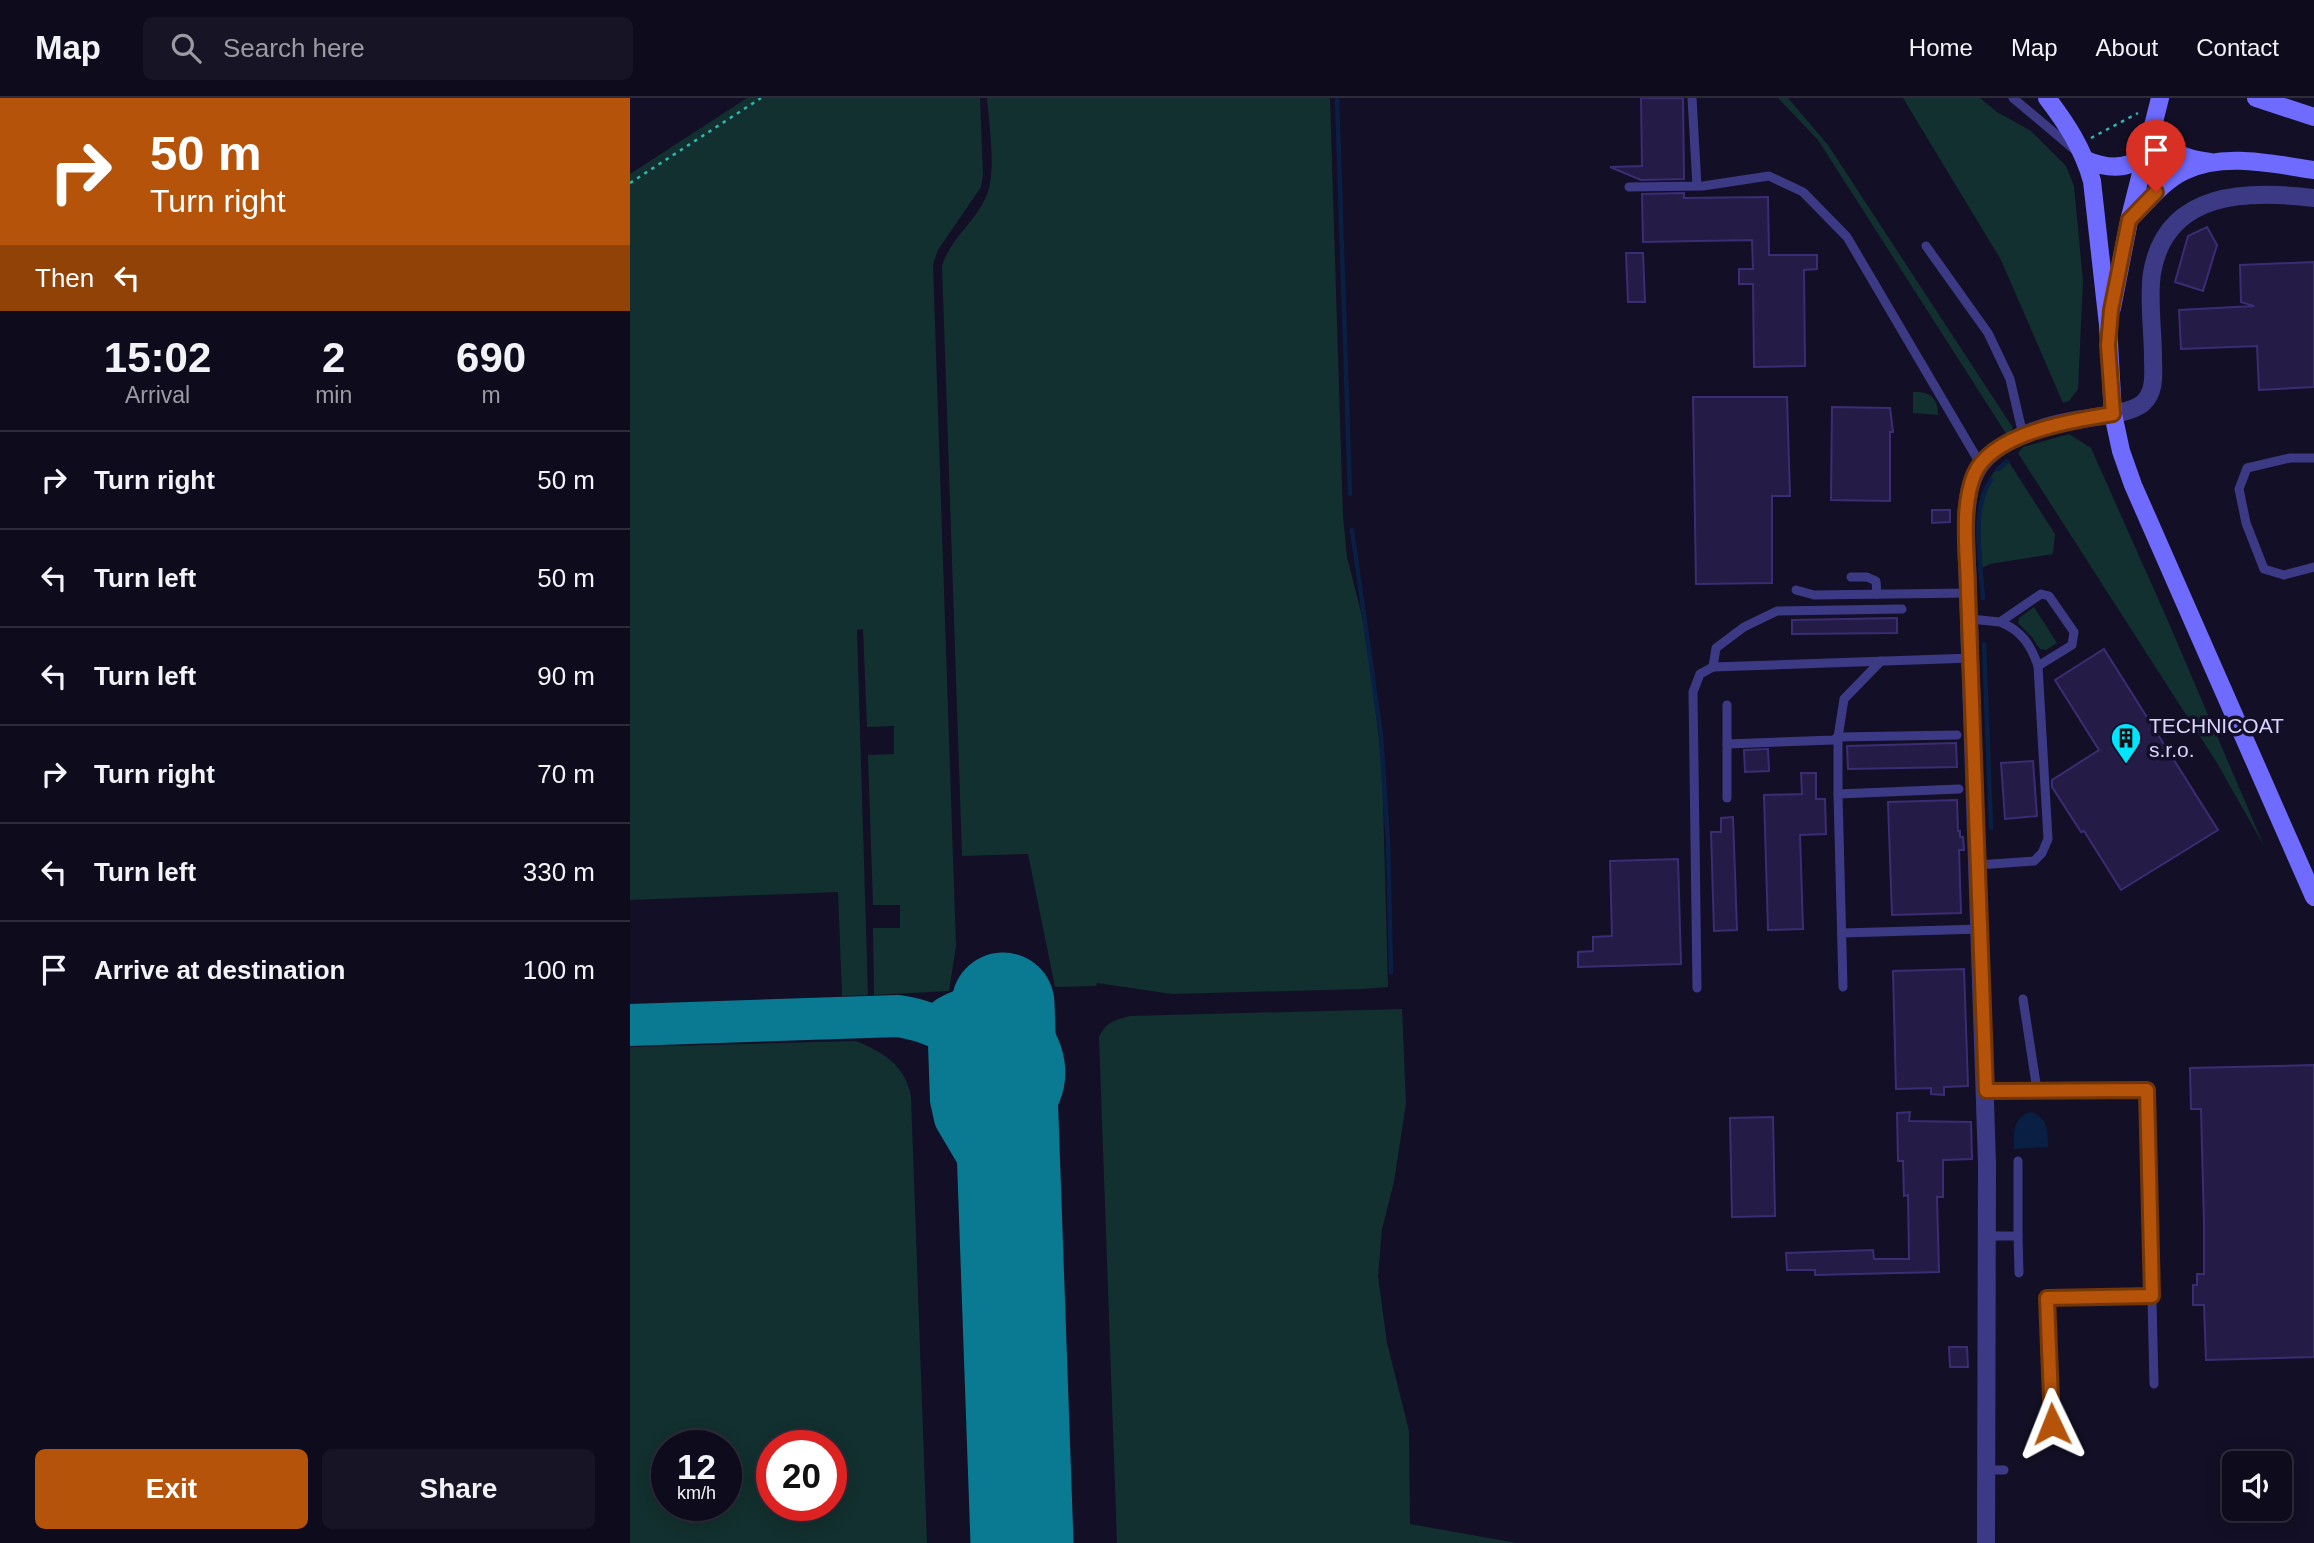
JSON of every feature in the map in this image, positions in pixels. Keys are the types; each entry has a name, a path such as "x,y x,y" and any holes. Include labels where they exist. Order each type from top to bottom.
{"main road":[{"path":"2047,98 2082,152 2096,203 2108,325 2113,414 2121,451 2133,485 2314,897"},
{"path":"2256,98 2314,117"},
{"path":"2108,325 2129,220 2156,113"},
{"path":"2156,113 2163,144 2176,153 2216,163"},
{"path":"2082,152 2097,165 2113,167 2130,165 2146,155"},
{"path":"2129,220 2156,192 2183,172 2216,163 2244,161 2314,170"}],"street":[{"path":"1986,1543 1995,1470 1987,1236 1986,1091 1968,593 1967,511 1975,473 1994,453 2024,435 2062,422 2113,414 2143,404 2153,387 2152,275 2157,254 2167,234 2182,218 2197,207 2241,194 2314,198"}],"lane":[{"path":"1692,98 1697,186"},
{"path":"2013,98 2082,152"},
{"path":"1629,187 1697,186 1769,176 1803,192 1847,237 1980,465"},
{"path":"1926,246 1987,333 2010,379 2024,435"},
{"path":"2314,458 2290,458 2247,468 2239,489 2245,523 2264,569 2284,575 2314,567"},
{"path":"1851,577 1867,577 1876,581 1877,594"},
{"path":"1796,590 1814,595 1968,593"},
{"path":"2000,622 2041,594 2049,596 2074,632 2072,645 2038,666"},
{"path":"1855,595 1855,610"},
{"path":"1713,667 1716,648 1744,627 1777,611 1902,609"},
{"path":"1970,619 2000,622 2015,629 2034,652 2038,666 2048,839 2035,861 1978,865"},
{"path":"1697,988 1693,692 1700,674 1713,667 1972,658"},
{"path":"1843,987 1838,737 1844,699 1881,661"},
{"path":"1727,705 1727,798"},
{"path":"1727,744 1833,740 1838,737 1957,734"},
{"path":"1838,794 1959,789"},
{"path":"1842,933 1980,929"},
{"path":"2023,999 2037,1090"},
{"path":"1986,1091 2147,1090 2154,1384"},
{"path":"2018,1161 2018,1273"},
{"path":"1987,1236 2018,1236"},
{"path":"2052,1424 2047,1298 2152,1296"}],"path":[{"path":"630,183 761,98"},
{"path":"2082,152 2141,109 2156,113"}],"green space":[{"path":"747,98 980,98 983,175 981,187 938,250 933,264 956,946 949,991 874,995 873,928 900,928 900,905 873,905 868,755 894,754 894,726 867,727 863,629 857,630 868,995 842,996 838,892 630,900 630,174"},
{"path":"987,98 1330,98 1343,516 1347,557 1363,620 1382,764 1388,987 1172,994 1097,983 1096,986 1055,987 1028,854 962,856 942,266 951,247 981,206 989,187 991,148"},
{"path":"1778,98 1788,98 1828,145 2013,428 2007,435 1818,140"},
{"path":"1903,98 1980,98 1997,112 2031,131 2066,166 2074,186 2083,281 2078,389 2069,401 2063,403 2001,260"},
{"path":"1913,392 1932,397 1938,415 1913,413"},
{"path":"2069,434 2091,448 2264,846 2217,763 2018,453 2023,447"},
{"path":"2007,459 2055,534 2053,554 1990,564 1982,568 1980,524 1983,495 1996,470"},
{"path":"2034,607 2057,643 2046,650 2040,649 2018,623 2019,618"},
{"path":"1402,1009 1406,1103 1394,1182 1382,1229 1378,1276 1387,1343 1409,1431 1410,1524 1517,1543 1117,1543 1099,1037 1112,1022 1130,1016"},
{"path":"856,1041 884,1055 898,1068 911,1096 927,1543 630,1543 630,1047"}],"water":[{"path":"2030,1112 2044,1121 2048,1147 2014,1149 2017,1122"}],"building":[{"path":"1641,98 1683,98 1684,179 1641,180 1610,167 1642,166"},
{"path":"1684,193 1684,198 1768,197 1769,255 1817,255 1817,269 1804,270 1805,366 1754,367 1753,284 1739,284 1739,269 1753,269 1752,240 1643,242 1642,194"},
{"path":"2207,227 2217,245 2203,291 2175,282 2188,236"},
{"path":"1626,253 1643,253 1645,302 1628,302"},
{"path":"2314,262 2314,387 2259,390 2257,346 2181,349 2179,310 2254,306 2241,302 2240,265"},
{"path":"1693,397 1787,397 1790,496 1772,496 1772,583 1696,584"},
{"path":"1832,407 1890,408 1893,432 1890,432 1890,501 1831,500"},
{"path":"1932,510 1950,510 1950,522 1932,523"},
{"path":"1897,618 1897,633 1792,634 1792,620"},
{"name":"TECHNICOAT s.r.o.","path":"2104,649 2218,830 2121,890 2052,787 2052,780 2099,750 2055,680"},
{"path":"1956,743 1957,767 1848,769 1847,746"},
{"path":"1768,749 1769,771 1745,772 1744,750"},
{"path":"2033,761 2037,816 2005,819 2001,763"},
{"path":"1801,773 1816,773 1816,799 1825,799 1826,834 1800,835 1803,929 1768,930 1764,795 1802,794"},
{"path":"1957,800 1958,831 1960,837 1963,837 1964,850 1959,850 1961,913 1892,915 1888,802"},
{"path":"1733,817 1737,930 1714,931 1711,832 1721,832 1721,818"},
{"path":"1678,859 1681,964 1578,967 1578,952 1593,951 1593,937 1612,936 1610,861"},
{"path":"1964,969 1968,1086 1944,1087 1944,1095 1931,1094 1931,1088 1896,1089 1893,971"},
{"path":"2314,1065 2314,1357 2206,1360 2204,1305 2193,1305 2193,1285 2197,1285 2197,1274 2204,1274 2204,1223 2201,1109 2191,1109 2190,1068"},
{"path":"1910,1112 1909,1121 1971,1122 1972,1159 1943,1160 1943,1197 1937,1197 1939,1272 1815,1275 1815,1270 1787,1270 1786,1253 1873,1250 1874,1259 1909,1259 1908,1195 1904,1196 1903,1161 1898,1161 1897,1113"},
{"path":"1773,1117 1775,1216 1732,1217 1730,1118"},
{"path":"1949,1347 1967,1347 1968,1367 1950,1367"}],"waterway":[{"path":"1337,98 1350,494"},
{"path":"1998,469 2007,462"},
{"path":"1983,598 1979,521 1981,505 1991,480"},
{"path":"1352,530 1381,735 1388,842 1391,972"},
{"path":"1984,644 1991,828"}],"taxiway":[{"path":"1004,1201 955,1118 951,1100 948,1017 962,1011 991,1009 1016,1019 1033,1036 1043,1058 1040,1094 1019,1130 1011,1157"},
{"path":"630,1025 898,1016 937,1027 968,1047 991,1076 1004,1115 1013,1359"}],"runway":[{"path":"1003,1004 1022,1543"}],"place":[{"name":"TECHNICOAT s.r.o.","path":"2126,765"}],"route":[{"path":"2052,1424 2047,1298 2152,1296 2147,1090 1986,1091 1967,511 1975,473 1980,465 2006,444 2062,422 2113,414 2108,325 2129,220 2156,192"}]}
